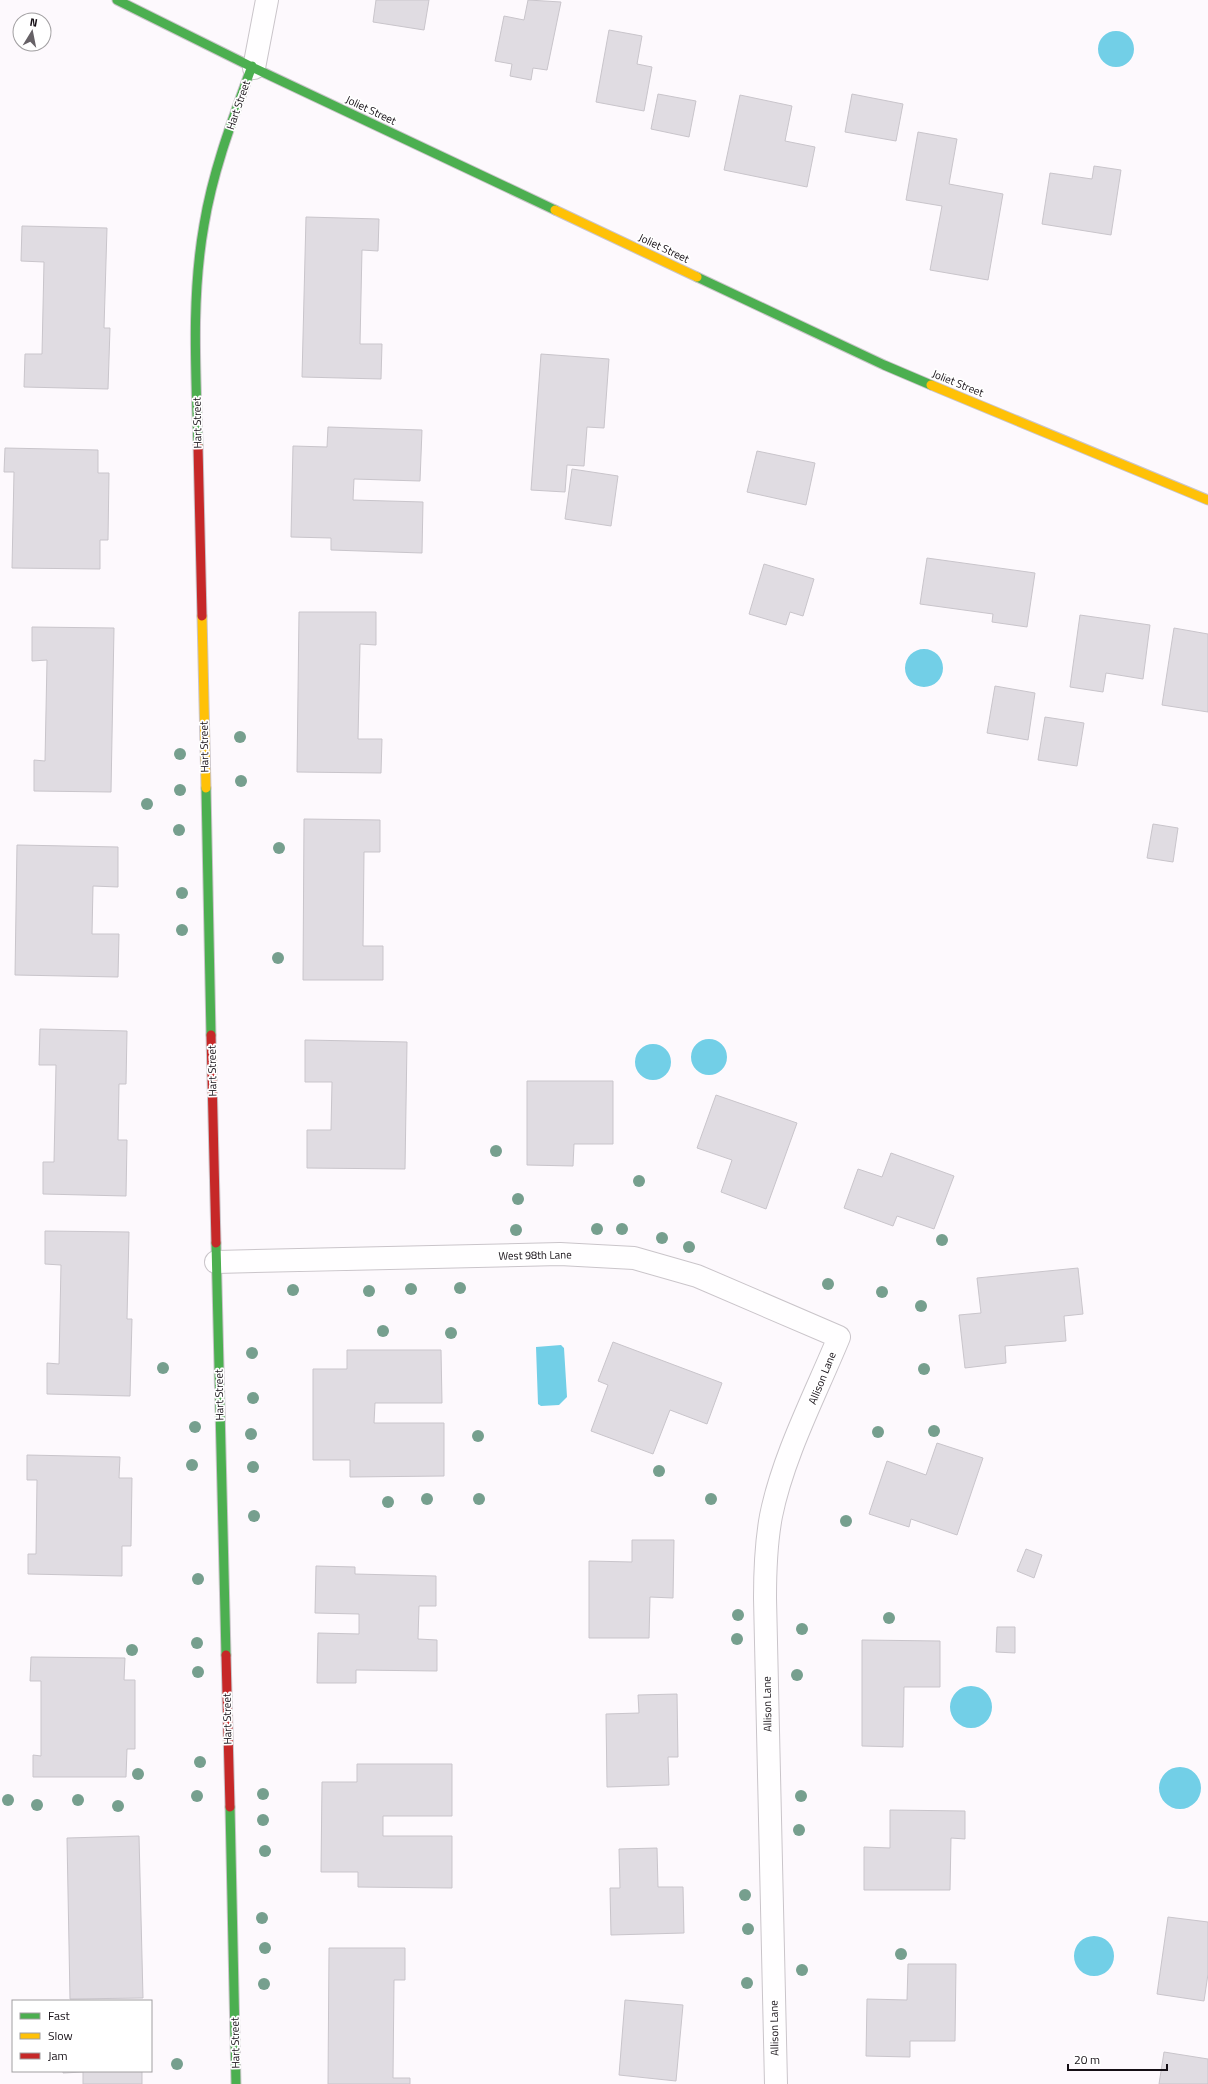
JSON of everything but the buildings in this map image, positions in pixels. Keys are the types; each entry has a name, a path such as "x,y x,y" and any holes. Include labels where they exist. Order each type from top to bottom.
{"street":[{"name":"Joliet Street","path":"117,0 253,67 884,365 1208,500"},
{"name":"Hart Street","path":"236,2084 216,1262 196,304 200,244 207,205 214,177 253,67 267,0"},
{"name":"West 98th Lane","path":"216,1262 560,1254 634,1258 697,1276 839,1337"},
{"name":"Allison Lane","path":"776,2084 764,1598 767,1544 778,1489 789,1458 839,1337"}],"water":[{"path":"1120,31 1129,36 1133,42 1133,56 1129,62 1120,67 1112,67 1103,62 1099,56 1098,45 1103,36 1109,32"},
{"path":"920,649 928,649 935,652 940,657 943,668 940,679 935,684 928,687 920,687 913,684 908,679 905,672 905,664 908,657 913,652"},
{"path":"713,1039 722,1044 726,1050 726,1064 722,1070 713,1075 705,1075 696,1070 692,1064 691,1053 696,1044 702,1040"},
{"path":"653,1044 666,1049 671,1062 666,1075 653,1080 640,1075 635,1062 640,1049"},
{"path":"561,1345 564,1348 567,1397 559,1405 541,1406 538,1404 536,1347"},
{"path":"967,1686 975,1686 983,1689 989,1695 992,1707 989,1719 983,1725 975,1728 967,1728 959,1725 953,1719 950,1711 950,1703 953,1695 959,1689"},
{"path":"1176,1767 1184,1767 1192,1770 1198,1776 1201,1788 1198,1800 1192,1806 1184,1809 1176,1809 1168,1806 1162,1800 1159,1792 1159,1784 1162,1776 1168,1770"},
{"path":"1094,1936 1108,1942 1114,1956 1108,1970 1094,1976 1080,1970 1074,1956 1080,1942"}],"traffic: fast":[{"path":"117,0 254,68 555,210"},
{"path":"198,446 195,336 197,280 200,252 208,205 218,164 252,66"},
{"path":"697,277 884,365 931,385"},
{"path":"206,788 211,1035"},
{"path":"216,1243 226,1655"},
{"path":"230,1807 236,2084"}],"traffic: slow":[{"path":"555,210 697,277"},
{"path":"931,385 1208,500"},
{"path":"202,616 206,788"}],"traffic: jam":[{"path":"198,446 202,616"},
{"path":"211,1035 216,1243"},
{"path":"226,1655 230,1807"}]}
